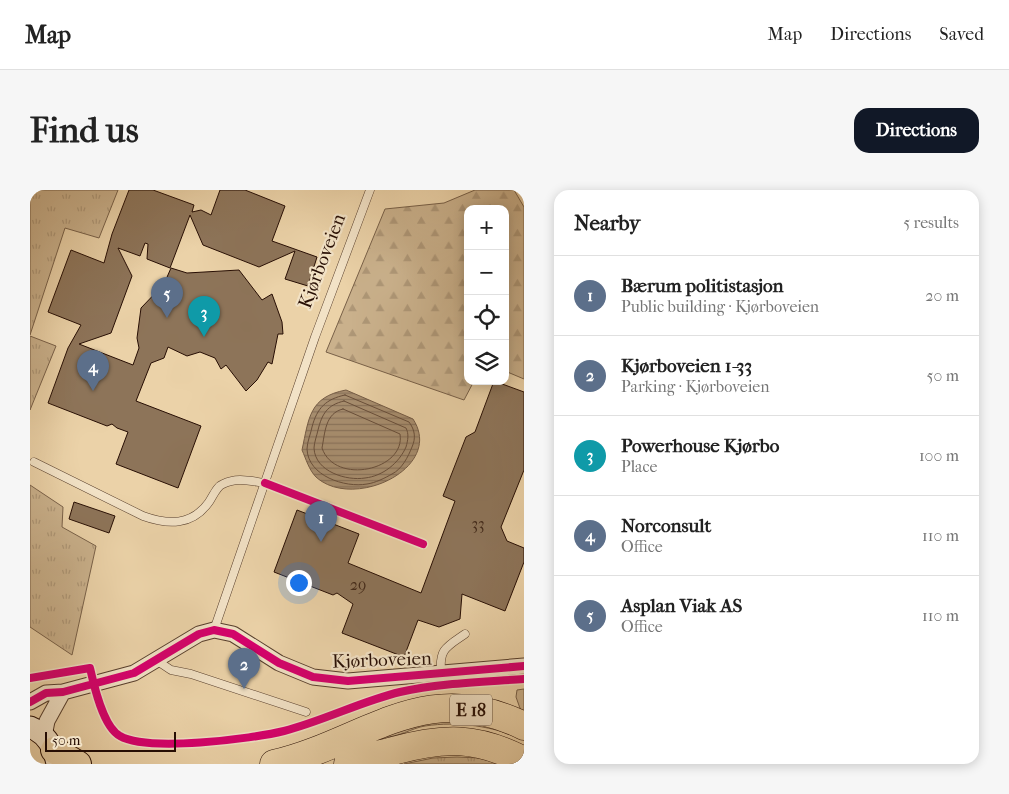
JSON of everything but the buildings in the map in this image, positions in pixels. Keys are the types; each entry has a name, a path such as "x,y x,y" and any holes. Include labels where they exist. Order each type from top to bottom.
{"highway":[{"name":"E 18","path":"274,764 308,754 376,724 416,711 457,708 502,716 524,726"},
{"name":"E 18","path":"348,764 367,756 384,757 424,742 458,741 494,748 524,761"},
{"path":"46,744 78,764"}],"street":[{"path":"30,702 46,693 63,692 134,672 199,634 214,630"},
{"name":"Kjørboveien","path":"214,630 233,634 279,663 313,677 348,681 524,666"},
{"path":"46,744 47,721 63,692"}],"lane":[{"name":"Kjørboveien","path":"214,630 315,337 370,190"},
{"path":"34,462 143,516 162,523 178,523 192,517 206,506 221,484 238,479 265,483"},
{"path":"440,673 440,659 444,648 465,634"},
{"path":"156,660 171,670 191,674 306,712"}],"green space":[{"path":"30,190 118,190 99,238 65,228 30,335"},
{"path":"475,190 514,190 524,207 524,379 509,373 509,205 464,205 464,385 472,385 464,400 326,352 385,209 444,203"},
{"path":"30,336 56,346 30,410"},
{"path":"30,485 63,507 62,527 96,546 72,655 30,627"},
{"path":"524,689 524,712 521,711 516,697 517,690"},
{"path":"452,718 524,734 524,740 488,728 450,724 425,726 394,736 384,737 384,734"},
{"path":"433,758 480,758 499,764 404,764"}],"water":[{"path":"346,390 413,419 420,437 417,454 406,468 390,479 371,487 351,489 332,486 316,477 302,450 309,419 318,404 324,398 334,393"}],"cycle path":[{"path":"265,483 423,544"},
{"path":"30,702 46,693 63,692 134,673 199,634 214,630 233,634 279,663 313,677 348,681 524,666"},
{"path":"30,678 90,668 100,705 114,731 120,736 133,741 175,744 225,740 284,731 386,696 415,689 461,683 524,679"}],"place":[{"name":"Asplan Viak AS","path":"167,318"},
{"name":"Powerhouse Kjørbo","path":"204,337"},
{"name":"Norconsult","path":"93,391"},
{"name":"Bærum politistasjon","path":"321,542"},
{"name":"Kjørboveien 1-33","path":"244,689"}]}
